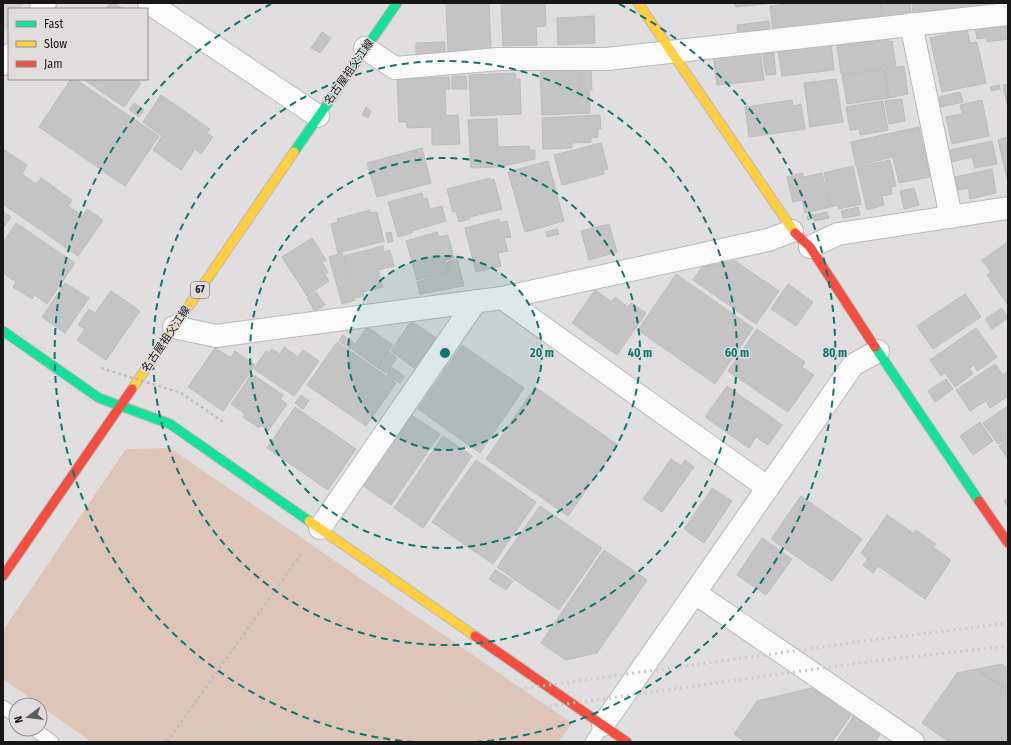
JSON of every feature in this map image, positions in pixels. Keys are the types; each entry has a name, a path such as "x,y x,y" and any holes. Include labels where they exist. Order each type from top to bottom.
{"street":[{"path":"149,3 318,116"},
{"name":"名古屋祖父江線","path":"3,576 397,3"},
{"path":"638,3 792,231 810,247 878,351 1008,543"},
{"path":"365,48 395,68 499,59 607,58 1008,14"},
{"path":"911,24 951,217"},
{"path":"810,247 838,234 1008,208"},
{"path":"174,327 216,336 502,298 768,240 792,231"},
{"path":"502,298 768,488"},
{"path":"320,528 476,301"},
{"path":"3,331 99,398 170,424 320,528 598,734 627,742"},
{"path":"598,734 853,365 878,351"},
{"path":"695,593 914,742"}],"path":[{"path":"101,368 181,393 222,421"},
{"path":"167,742 320,528"}],"shaded area":[{"path":"3,3 24,3 21,8 8,8 8,26 3,34"},
{"path":"170,448 572,723 559,742 91,742 48,711 48,697 28,697 3,679 3,630 126,449"}],"building":[{"path":"110,3 114,3 122,8 107,8"},
{"path":"446,3 489,3 491,51 448,52"},
{"path":"501,3 545,3 546,26 536,27 537,45 503,46"},
{"path":"735,3 773,3 736,7"},
{"path":"796,3 880,3 882,21 773,34 770,6"},
{"path":"881,3 910,3 911,13 883,17"},
{"path":"912,3 1008,3 1008,5 913,16"},
{"path":"594,16 595,43 558,45 557,18"},
{"path":"769,21 770,33 738,37 737,25"},
{"path":"1008,21 1008,39 987,42 984,25"},
{"path":"983,26 985,38 977,39 975,27"},
{"path":"967,29 970,43 977,42 986,83 942,92 930,38"},
{"path":"322,32 331,38 320,53 311,48"},
{"path":"888,37 889,42 892,41 896,66 841,74 837,45"},
{"path":"445,42 445,54 416,55 416,43"},
{"path":"831,43 834,70 782,76 778,50"},
{"path":"773,49 776,74 766,75 762,51"},
{"path":"760,50 764,80 717,85 713,55"},
{"path":"904,66 908,94 889,98 885,69"},
{"path":"884,69 888,98 847,104 842,75"},
{"path":"580,70 591,70 592,90 581,90"},
{"path":"579,71 580,91 589,91 590,113 542,115 540,72"},
{"path":"515,73 516,79 520,79 521,114 471,116 469,75"},
{"path":"452,76 466,76 467,89 452,89"},
{"path":"449,77 450,89 445,89 446,116 458,115 460,144 432,145 432,127 407,128 406,122 399,122 397,79"},
{"path":"836,79 843,122 810,127 804,83"},
{"path":"70,80 76,80 159,136 125,186 39,127"},
{"path":"84,80 99,80 95,87"},
{"path":"101,80 137,80 141,83 124,107 96,88"},
{"path":"1008,84 1008,109 1003,85"},
{"path":"999,85 1000,89 991,91 990,87"},
{"path":"960,92 963,102 941,107 939,97"},
{"path":"161,95 210,129 207,133 213,137 201,154 195,149 181,170 153,150 162,136 143,122"},
{"path":"902,99 905,121 889,124 885,101"},
{"path":"792,100 793,106 801,104 805,129 749,137 745,107"},
{"path":"982,100 989,136 952,144 946,117 962,114 960,105"},
{"path":"883,101 888,130 860,135 859,129 850,130 846,107"},
{"path":"134,103 144,110 139,117 129,109"},
{"path":"366,107 371,111 368,118 362,115"},
{"path":"600,115 601,129 598,128 598,137 591,138 591,142 572,143 572,148 543,149 542,118"},
{"path":"497,119 498,147 529,146 530,150 535,150 535,159 499,167 471,168 468,120"},
{"path":"919,127 930,177 899,183 893,157 856,166 851,142"},
{"path":"1008,137 1008,183 998,140"},
{"path":"992,141 997,164 975,168 972,157 952,162 950,150"},
{"path":"601,143 608,169 603,170 604,174 562,185 554,155"},
{"path":"422,148 431,183 377,197 367,163"},
{"path":"3,149 27,165 22,174 36,184 41,178 72,200 68,206 83,216 87,209 103,220 78,256 3,204"},
{"path":"890,160 896,186 891,187 892,194 882,196 884,205 867,210 857,167"},
{"path":"548,161 564,221 525,232 508,172"},
{"path":"853,166 861,204 839,209 838,205 831,207 824,173"},
{"path":"992,169 996,193 970,199 968,188 958,190 955,177"},
{"path":"803,173 803,177 822,173 830,207 805,213 802,200 793,202 787,177"},
{"path":"490,178 491,180 494,179 502,209 470,217 470,219 459,222 456,211 453,212 447,189"},
{"path":"914,188 919,205 904,209 900,191"},
{"path":"422,193 423,199 427,198 430,209 442,206 446,221 412,231 412,233 398,237 388,202"},
{"path":"858,207 860,215 843,218 841,211"},
{"path":"370,210 371,213 377,212 384,241 338,253 331,224 338,222 337,219"},
{"path":"3,212 11,217 3,228"},
{"path":"827,212 829,218 814,221 814,218 808,220 807,216"},
{"path":"499,219 500,223 507,221 511,237 504,238 508,251 498,253 501,266 476,272 465,228"},
{"path":"16,223 75,263 47,304 35,295 32,299 13,287 16,282 3,273 3,243"},
{"path":"609,224 617,252 589,260 581,231"},
{"path":"557,229 559,234 547,237 546,232"},
{"path":"391,232 393,241 388,243 386,233"},
{"path":"437,232 439,237 448,235 454,258 445,260 448,272 417,280 406,241"},
{"path":"312,238 326,260 322,262 328,272 325,275 329,281 307,296 282,257"},
{"path":"1008,242 1008,305 987,275 991,272 982,260"},
{"path":"383,246 384,252 390,250 394,266 378,270 383,287 363,292 364,296 356,298 344,256"},
{"path":"342,253 355,300 342,304 329,257"},
{"path":"457,259 464,286 420,294 417,282 449,273 447,262"},
{"path":"735,261 779,291 756,324 693,280 702,267"},
{"path":"676,274 753,328 715,384 638,330"},
{"path":"65,283 89,298 65,333 42,317"},
{"path":"788,284 813,302 796,326 771,309"},
{"path":"595,290 612,302 615,297 628,307 631,303 646,313 617,355 572,323"},
{"path":"111,291 140,311 106,360 77,340 85,329 78,325 89,309 95,313"},
{"path":"316,292 325,305 315,311 307,298"},
{"path":"965,294 981,317 933,349 917,326"},
{"path":"1002,308 1008,318 992,329 985,319"},
{"path":"411,321 436,338 414,368 391,351"},
{"path":"367,327 393,345 377,367 352,349"},
{"path":"976,328 997,357 977,371 974,365 969,368 973,374 955,387 945,373 941,376 930,360"},
{"path":"757,329 805,362 802,367 814,375 788,412 728,371"},
{"path":"343,335 354,343 350,349 339,341"},
{"path":"337,342 396,383 366,426 307,385"},
{"path":"462,345 524,388 480,453 418,409"},
{"path":"284,347 298,357 303,350 319,361 294,396 254,369 266,351 269,353 272,349 280,354"},
{"path":"215,348 231,358 235,351 255,365 223,411 188,387"},
{"path":"388,351 397,358 386,373 377,367"},
{"path":"995,364 1003,375 1007,372 1008,373 1008,396 990,408 986,401 970,411 956,390"},
{"path":"391,367 404,376 400,383 387,375"},
{"path":"252,374 283,395 280,399 287,404 268,431 261,425 259,428 243,417 245,414 231,404"},
{"path":"946,379 953,389 935,402 928,391"},
{"path":"727,386 782,425 768,445 756,437 749,448 705,417"},
{"path":"535,387 618,445 568,516 486,459"},
{"path":"301,395 309,401 303,409 295,403"},
{"path":"1008,406 1008,438 998,444 983,423"},
{"path":"295,407 356,449 328,490 267,448"},
{"path":"410,414 440,434 391,505 362,485"},
{"path":"980,422 993,441 973,455 960,436"},
{"path":"443,436 472,456 423,528 394,508"},
{"path":"1008,439 1008,459 999,446"},
{"path":"671,459 681,466 685,460 694,467 662,512 643,499"},
{"path":"476,460 536,502 493,564 432,522"},
{"path":"712,488 732,501 704,543 684,529"},
{"path":"801,496 862,539 832,581 771,539"},
{"path":"1008,498 1008,507 1004,501"},
{"path":"540,506 602,548 559,610 497,567"},
{"path":"887,515 914,534 916,530 936,544 933,547 951,560 925,599 878,566 873,573 863,565 868,559 861,553"},
{"path":"762,538 792,559 766,595 737,575"},
{"path":"604,550 647,580 597,653 566,660 541,643"},
{"path":"495,570 513,581 506,590 489,579"},
{"path":"1002,664 1008,668 1008,690 977,669"},
{"path":"976,669 1008,691 1008,742 949,742 922,723 957,673"},
{"path":"812,688 851,715 832,742 745,742 734,734 757,701"},
{"path":"854,716 880,735 875,742 836,742"}],"railway":[{"path":"139,742 865,641 1008,623"},
{"path":"294,742 866,662 1008,646"}],"traffic: fast":[{"path":"294,152 397,3"},
{"path":"3,331 99,398 170,424 309,521"},
{"path":"875,347 979,501"}],"traffic: slow":[{"path":"638,3 795,233"},
{"path":"132,389 294,152"},
{"path":"309,521 475,636"}],"traffic: jam":[{"path":"795,233 810,247 875,347"},
{"path":"3,576 132,389"},
{"path":"979,501 1008,543"},
{"path":"475,636 627,742"}]}
